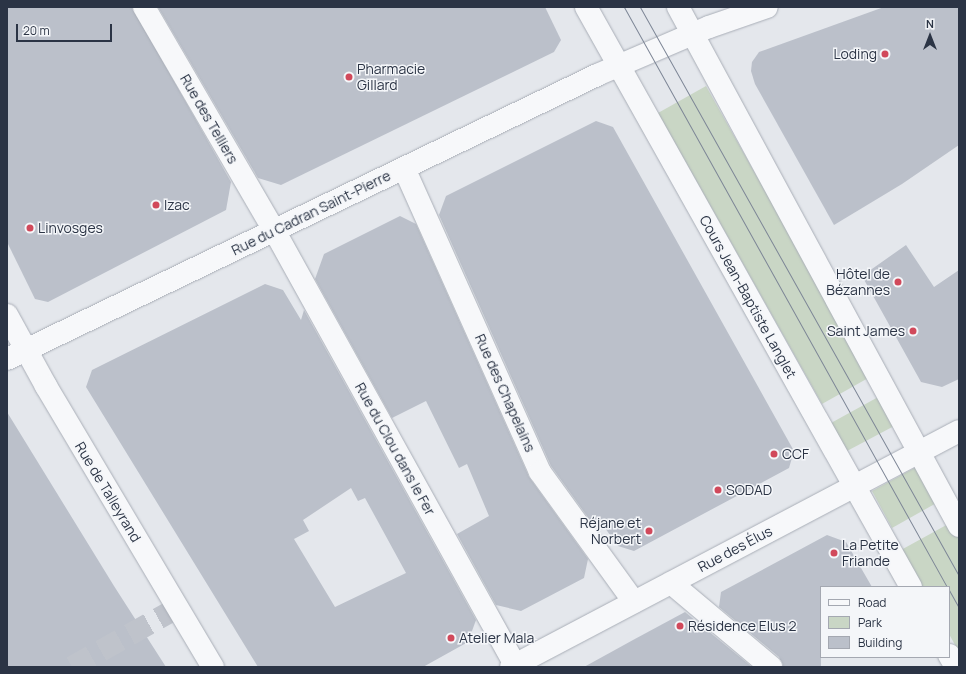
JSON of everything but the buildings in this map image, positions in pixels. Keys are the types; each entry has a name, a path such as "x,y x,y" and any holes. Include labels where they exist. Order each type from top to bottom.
{"street":[{"name":"Rue des Telliers","path":"144,7 274,230"},
{"name":"Cours Jean-Baptiste Langlet","path":"586,7 910,586"},
{"path":"678,7 691,34 959,526"},
{"name":"Rue du Cadran Saint-Pierre","path":"16,355 596,75 691,34 767,7"},
{"name":"Rue des Chapelains","path":"404,168 540,472 634,602"},
{"name":"Rue du Clou dans le Fer","path":"274,230 514,666"},
{"name":"Rue de Talleyrand","path":"7,315 16,355 213,667"},
{"name":"Rue des Élus","path":"514,666 959,431"},
{"path":"671,583 771,667"},
{"path":"950,657 956,667"}],"green space":[{"path":"706,86 870,377 822,404 658,113"},
{"path":"880,396 896,425 847,451 831,423"},
{"path":"920,465 940,501 892,528 872,491"},
{"path":"950,523 959,538 959,652 950,636 950,586 921,586 901,550"}],"tunnel":[{"path":"72,667 177,608"}],"tram line":[{"path":"624,7 946,586"},
{"path":"640,7 959,576"},
{"path":"950,592 959,608"}],"place":[{"name":"Loding","path":"885,54"},
{"name":"Pharmacie Gillard","path":"349,77"},
{"name":"Izac","path":"156,205"},
{"name":"Linvosges","path":"30,228"},
{"name":"Hôtel de Bézannes","path":"898,282"},
{"name":"Saint James","path":"913,331"},
{"name":"CCF","path":"774,454"},
{"name":"SODAD","path":"718,490"},
{"name":"Réjane et Norbert","path":"649,531"},
{"name":"La Petite Friande","path":"834,553"},
{"name":"Résidence Elus 2","path":"680,626"},
{"name":"Atelier Mala","path":"451,638"}]}
